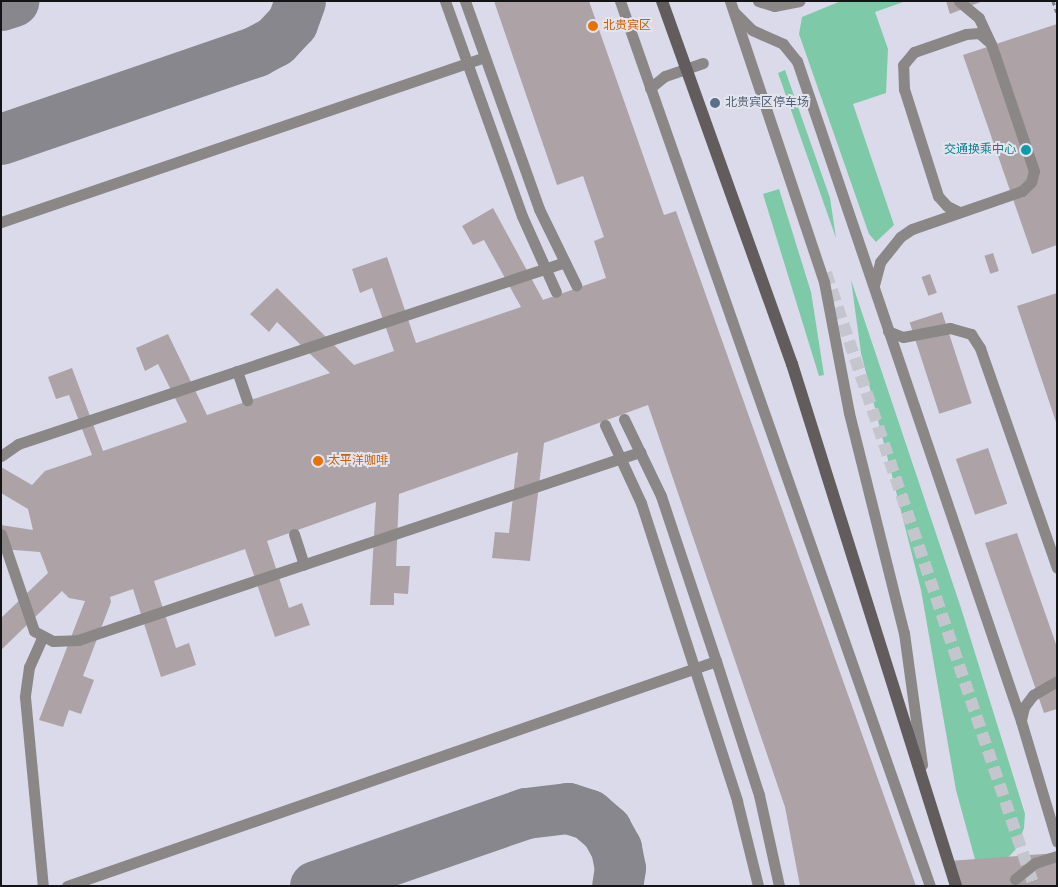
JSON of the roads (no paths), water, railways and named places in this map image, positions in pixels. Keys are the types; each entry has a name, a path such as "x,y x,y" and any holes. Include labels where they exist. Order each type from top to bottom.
{"main road":[{"path":"662,1 792,364 956,886"}],"lane":[{"path":"444,1 522,216 556,292"},
{"path":"465,1 539,209 576,285"},
{"path":"620,1 930,886"},
{"path":"758,1 774,6 800,1"},
{"path":"873,287 880,262 900,237 912,229 1022,191 1031,182 1034,171 991,44 979,18 958,1"},
{"path":"732,7 752,30 783,44 796,61 1021,721 1056,850 1035,863 1015,879"},
{"path":"732,7 824,282 849,413 904,633 924,784"},
{"path":"959,212 947,206 938,196 904,89 903,65 914,52 966,34 979,33 991,44"},
{"path":"1,222 485,57"},
{"path":"650,88 665,76 703,63"},
{"path":"1,456 18,444 565,262"},
{"path":"888,331 903,337 950,328 971,334 980,348 1057,568"},
{"path":"237,371 247,400"},
{"path":"624,419 661,496 716,661 759,795 779,886"},
{"path":"605,425 641,503 737,801 758,886"},
{"path":"1,534 34,631 42,638 53,641 78,640 640,452"},
{"path":"294,534 304,564"},
{"path":"42,638 30,667 25,697 43,886"},
{"path":"67,886 694,667 716,661"},
{"path":"1021,721 1024,707 1033,695 1057,681"}],"tunnel":[{"path":"826,273 1034,886"}],"place":[{"name":"北贵宾区","path":"593,26"},
{"name":"北贵宾区停车场","path":"715,103"},
{"name":"交通换乘中心","path":"1026,150"},
{"name":"太平洋咖啡","path":"318,461"}]}
